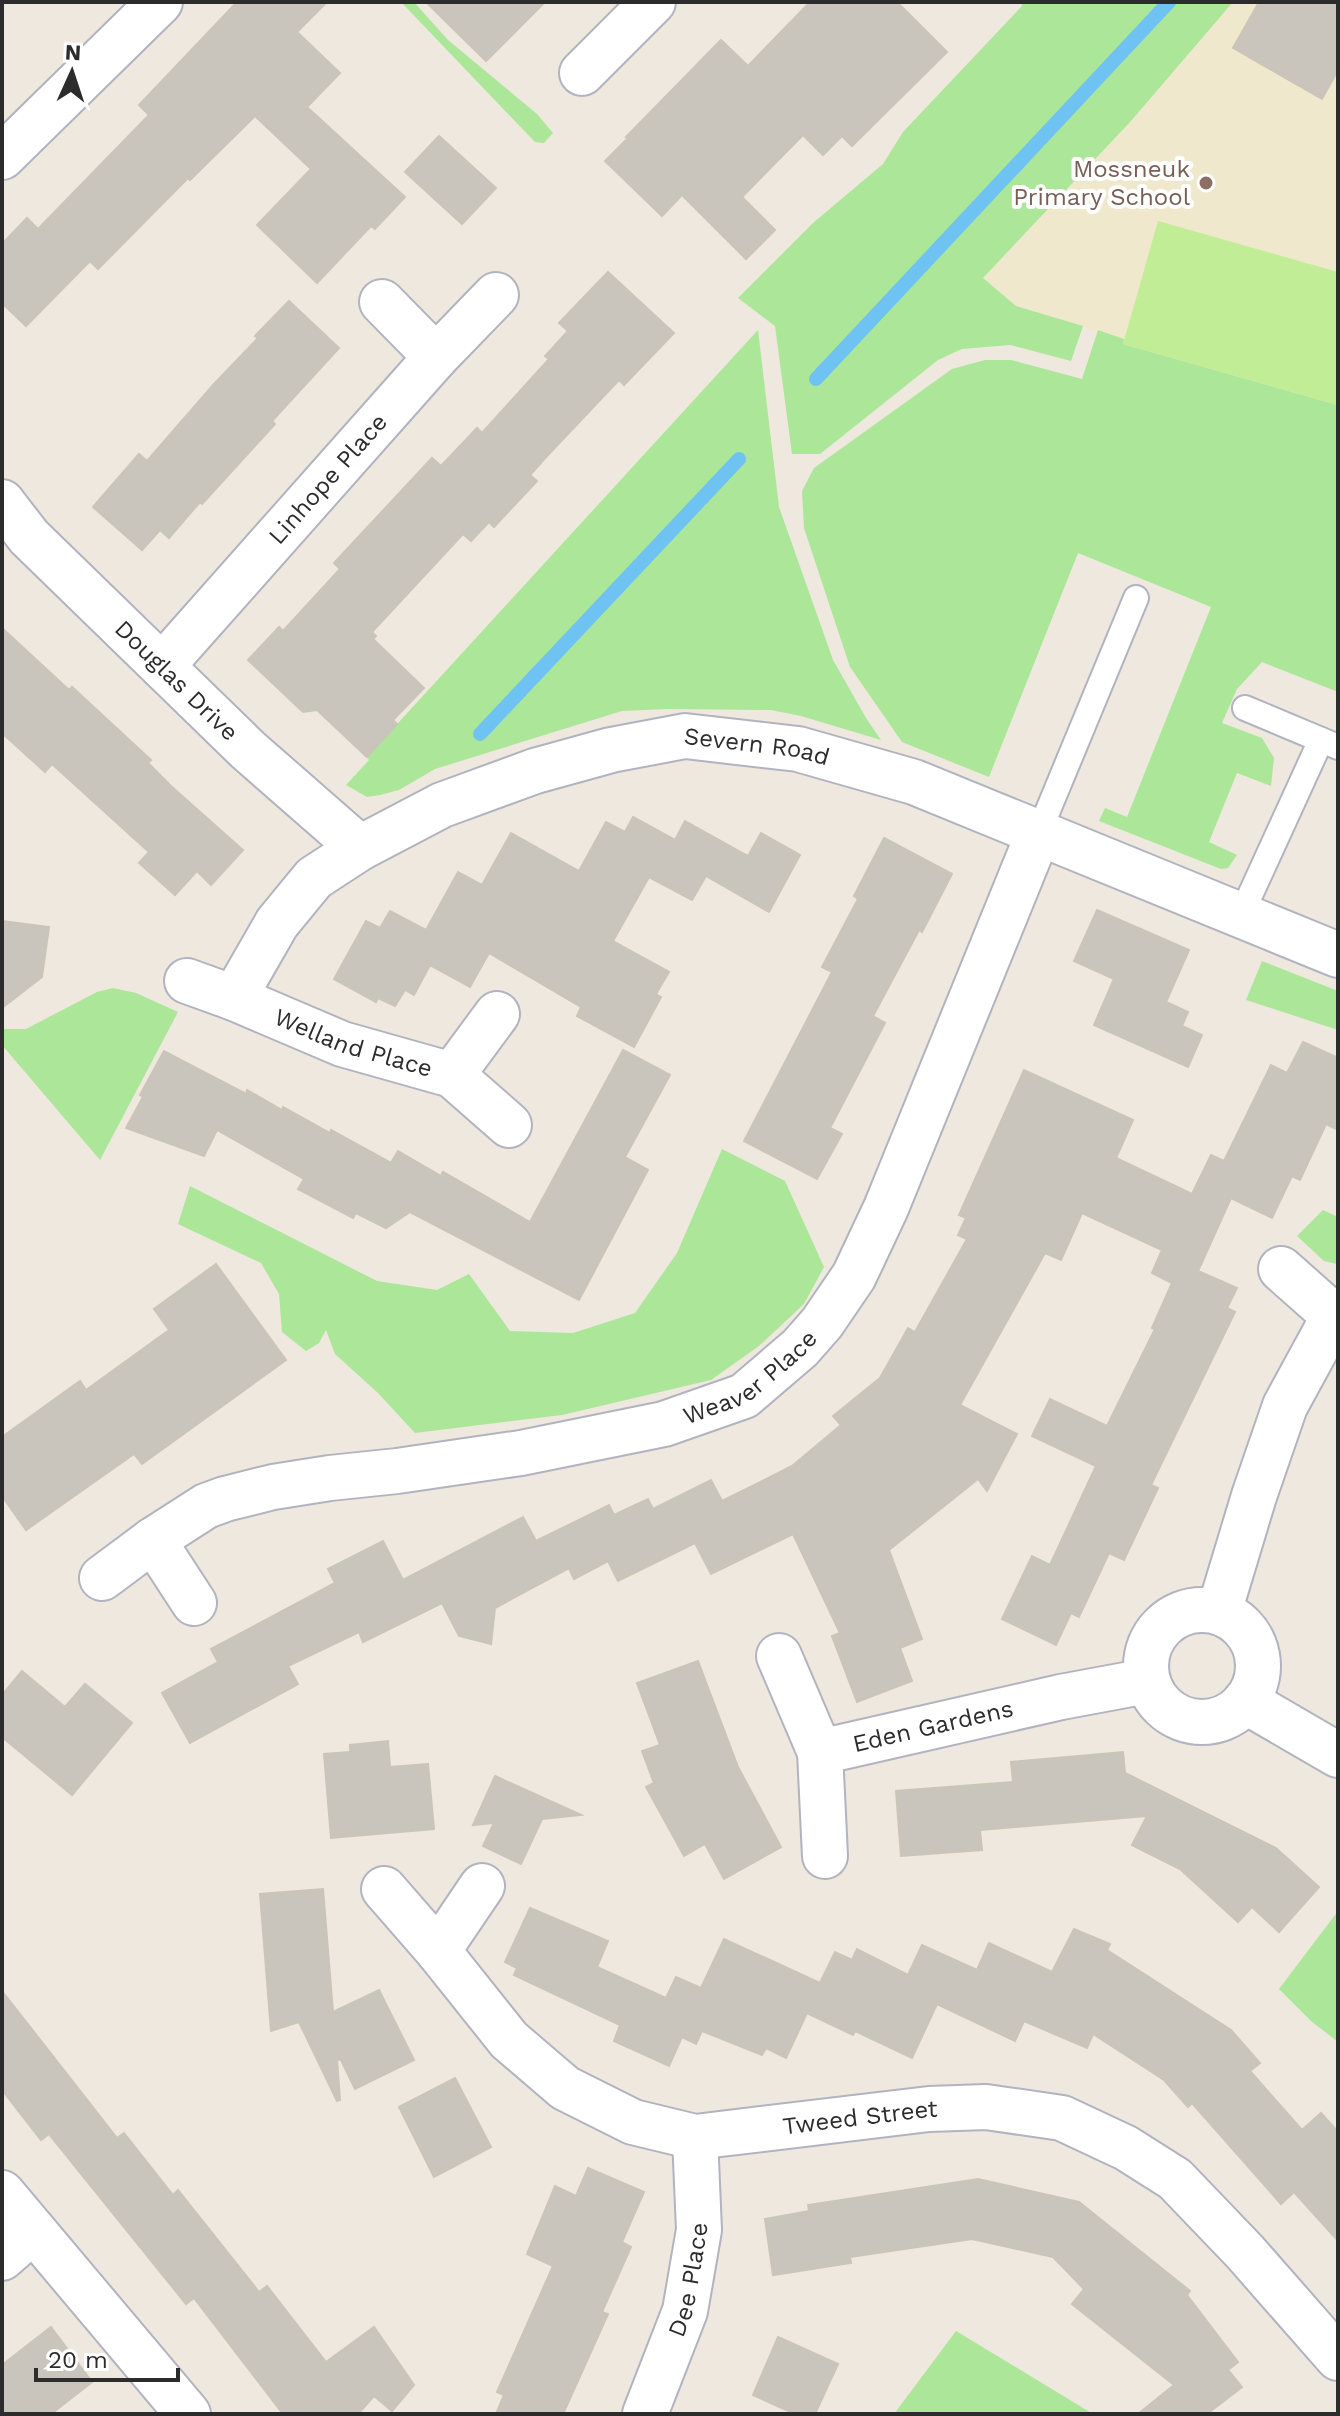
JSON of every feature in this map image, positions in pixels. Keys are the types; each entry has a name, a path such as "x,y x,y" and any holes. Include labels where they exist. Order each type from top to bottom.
{"street":[{"path":"582,73 653,2"},
{"path":"2,157 147,6"},
{"name":"Linhope Place","path":"162,666 436,357 496,295"},
{"path":"382,302 436,357"},
{"name":"Douglas Drive","path":"2,502 29,537 248,750 360,848"},
{"name":"Severn Road","path":"234,998 277,923 314,878 360,848 442,805 535,771 611,750 685,736 798,749 914,782 1338,955"},
{"name":"Weaver Place","path":"102,1578 153,1540 206,1506 225,1499 273,1487 521,1453 664,1424 744,1396 800,1348 822,1323 854,1276 886,1208 1039,832"},
{"name":"Welland Place","path":"187,981 342,1044 452,1075 509,1125"},
{"path":"452,1075 497,1014"},
{"path":"1219,1612 1285,1406 1336,1315 1281,1269"},
{"path":"153,1540 194,1603"},
{"path":"1195,1610 1219,1612 1238,1624 1252,1640 1258,1661 1255,1682 1245,1701 1226,1717 1202,1722 1178,1718 1158,1702 1147,1681 1146,1657 1155,1634 1172,1618 1195,1610"},
{"path":"779,1656 820,1752"},
{"name":"Eden Gardens","path":"825,1856 820,1752 1061,1697 1147,1681"},
{"path":"1245,1701 1338,1755"},
{"path":"438,1951 482,1886"},
{"name":"Tweed Street","path":"384,1889 509,2040 565,2088 633,2122 695,2137 929,2109 986,2107 1062,2118 1126,2148 1175,2179 1245,2252 1338,2358"},
{"name":"Dee Place","path":"645,2414 685,2311 699,2230 695,2137"},
{"path":"2,2193 18,2244 188,2414"}],"lane":[{"path":"1039,832 1136,598"},
{"path":"1241,915 1329,744 1245,708"}],"shaded area":[{"name":"Mossneuk Primary School","path":"1233,2 1338,2 1338,405 1123,344 1123,339 1016,306 982,279 1131,121"}],"green space":[{"path":"401,2 414,2 448,40 537,114 553,133 544,143 535,142"},
{"path":"1021,2 1233,2 1131,121 983,278 1016,306 1083,326 1071,361 1010,345 962,349 938,360 820,454 792,454 775,326 738,298 813,223 883,164 903,132 1022,6"},
{"path":"1158,221 1338,272 1338,405 1123,344"},
{"path":"758,330 779,507 833,660 881,740 771,710 622,711 435,769 399,790 367,797 346,785 369,760 367,757"},
{"path":"1098,330 1124,339 1123,344 1338,405 1338,692 1262,662 1237,689 1222,723 1262,738 1274,758 1271,786 1237,773 1209,842 1237,855 1228,868 1221,869 1099,821 1105,808 1127,817 1211,607 1078,553 989,777 902,742 850,667 804,528 802,491 814,468 952,369 985,360 1011,360 1082,379"},
{"path":"1262,961 1338,991 1338,1030 1246,1000"},
{"path":"113,988 136,993 178,1012 100,1160 2,1045 2,1029 26,1029 97,992"},
{"path":"722,1149 785,1181 824,1267 804,1304 759,1346 711,1380 562,1415 415,1433 378,1393 335,1354 326,1330 319,1343 306,1351 282,1332 279,1294 261,1263 178,1224 190,1186 377,1281 437,1290 469,1274 510,1331 573,1333 635,1313 677,1253"},
{"path":"1323,1210 1338,1217 1337,1264 1324,1261 1297,1236"},
{"path":"1338,1911 1338,2042 1311,2021 1279,1989"},
{"path":"956,2331 1093,2414 894,2414"}],"building":[{"path":"237,2 327,2 297,32 340,73 307,107 405,197 375,229 371,226 317,283 257,225 311,169 255,116 98,269 90,261 26,326 2,303 2,244 27,218 38,229 149,115 139,105"},
{"path":"426,2 545,2 486,61"},
{"path":"810,2 897,2 947,52 852,146 842,136 823,155 803,135 742,197 775,230 746,259 682,195 662,216 605,161 721,40 748,66"},
{"path":"1259,2 1338,2 1338,70 1322,99 1233,48"},
{"path":"439,136 496,188 462,224 405,172"},
{"path":"608,272 674,333 624,385 619,380 548,455 530,475 537,481 494,527 489,522 471,541 463,534 372,632 376,636 373,639 424,688 393,720 397,724 367,757 317,710 303,712 248,660 279,627 283,631 340,569 334,563 432,458 441,466 477,428 482,433 549,359 545,356 568,331 559,323"},
{"path":"289,301 339,348 272,421 275,424 169,538 160,530 142,550 93,507 139,454 147,461"},
{"path":"2,628 69,690 72,687 151,760 148,763 172,787 243,850 211,885 197,871 175,895 139,863 149,852 52,764 45,772 2,733"},
{"path":"633,817 675,840 685,821 748,856 761,833 800,855 769,912 706,876 692,900 649,877 613,941 669,972 656,994 661,997 634,1047 577,1016 581,1007 489,953 470,987 430,965 414,995 405,990 395,1006 378,998 376,1002 334,979 366,921 380,928 390,911 426,930 458,872 482,885 511,833 579,871 606,822 625,832"},
{"path":"884,838 952,874 873,1016 885,1023 830,1128 842,1134 817,1179 744,1141 832,972 822,967 858,899 854,896"},
{"path":"1097,910 1189,950 1166,1002 1188,1012 1182,1026 1202,1035 1188,1067 1094,1025 1114,979 1074,961"},
{"path":"2,921 49,927 42,977 2,1008"},
{"path":"1303,1042 1338,1058 1338,1130 1326,1124 1300,1180 1292,1176 1272,1218 1231,1198 1198,1271 1237,1288 1227,1308 1235,1312 1151,1485 1158,1488 1124,1560 1109,1553 1079,1617 1071,1613 1056,1645 1002,1619 1032,1556 1050,1565 1096,1466 1032,1436 1050,1399 1107,1426 1155,1329 1152,1328 1172,1283 1152,1273 1162,1250 1082,1213 1061,1260 1045,1253 960,1405 1017,1434 987,1491 978,1479 889,1550 922,1639 900,1648 912,1681 857,1702 832,1636 840,1633 793,1534 711,1574 695,1543 618,1581 608,1561 574,1579 569,1568 495,1608 491,1644 459,1636 442,1603 363,1642 359,1632 288,1666 298,1684 190,1743 162,1693 218,1662 211,1649 335,1583 328,1569 383,1541 403,1580 523,1517 536,1541 609,1505 614,1515 648,1499 653,1509 711,1480 722,1501 792,1466 841,1425 833,1416 880,1378 908,1328 915,1332 967,1239 958,1235 966,1218 959,1215 1024,1070 1133,1120 1116,1158 1192,1194 1211,1155 1224,1161 1271,1065 1287,1073"},
{"path":"623,1050 670,1075 625,1157 648,1170 579,1300 410,1212 386,1228 356,1213 353,1218 298,1189 304,1179 217,1130 204,1156 126,1128 164,1051 246,1094 247,1090 330,1133 331,1130 391,1163 398,1151 441,1176 443,1172 530,1222"},
{"path":"216,1264 286,1360 142,1464 134,1454 26,1530 2,1496 2,1437 80,1381 86,1390 169,1330 154,1309"},
{"path":"698,1661 738,1767 781,1847 724,1879 705,1844 684,1856 646,1787 654,1783 642,1751 660,1745 637,1683"},
{"path":"22,1671 65,1707 85,1684 132,1723 72,1795 2,1737 2,1695"},
{"path":"388,1741 390,1767 428,1764 434,1829 331,1838 324,1754 350,1752 350,1745"},
{"path":"1123,1752 1125,1773 1276,1848 1319,1887 1279,1932 1252,1907 1238,1922 1180,1869 1132,1845 1147,1816 980,1830 982,1850 901,1856 896,1791 1013,1782 1011,1762"},
{"path":"495,1776 581,1815 542,1819 521,1864 483,1846 494,1823 473,1825"},
{"path":"323,1889 333,2012 379,1990 414,2060 355,2089 341,2060 337,2059 340,2100 337,2101 299,2022 271,2031 260,1894"},
{"path":"530,1908 608,1941 597,1967 666,1998 676,1977 701,1988 724,1939 820,1983 835,1952 852,1960 857,1949 908,1975 922,1945 977,1970 989,1943 1052,1972 1074,1929 1110,1944 1107,1950 1231,2030 1260,2063 1250,2071 1302,2130 1321,2113 1338,2132 1338,2241 1294,2192 1281,2204 1192,2103 1188,2107 1164,2080 1093,2034 1087,2048 1024,2021 1015,2041 937,2004 912,2058 807,2013 786,2058 766,2048 762,2055 702,2031 696,2044 682,2037 669,2066 614,2041 620,2025 514,1975 517,1968 505,1962"},
{"path":"2,1991 117,2138 124,2133 173,2195 178,2190 259,2292 267,2286 326,2362 374,2327 414,2385 392,2411 374,2396 358,2414 283,2414 194,2298 186,2304 49,2134 41,2140 2,2090"},
{"path":"455,2078 491,2147 434,2177 399,2107"},
{"path":"588,2168 644,2192 622,2242 631,2247 602,2312 608,2314 563,2414 496,2414 504,2395 497,2392 553,2266 527,2254 555,2186 576,2196"},
{"path":"978,2179 1079,2202 1190,2291 1187,2295 1238,2362 1228,2370 1242,2387 1207,2414 1138,2414 1174,2385 1072,2304 1084,2289 1053,2257 972,2239 850,2257 851,2263 773,2275 765,2219 809,2211 808,2205"},
{"path":"51,2327 92,2382 51,2414 2,2414 2,2365"},
{"path":"778,2337 838,2364 815,2414 795,2414 753,2395"}],"waterway":[{"path":"816,379 1169,2"},
{"path":"480,734 739,459"}],"place":[{"name":"Mossneuk Primary School","path":"1206,183"}]}
